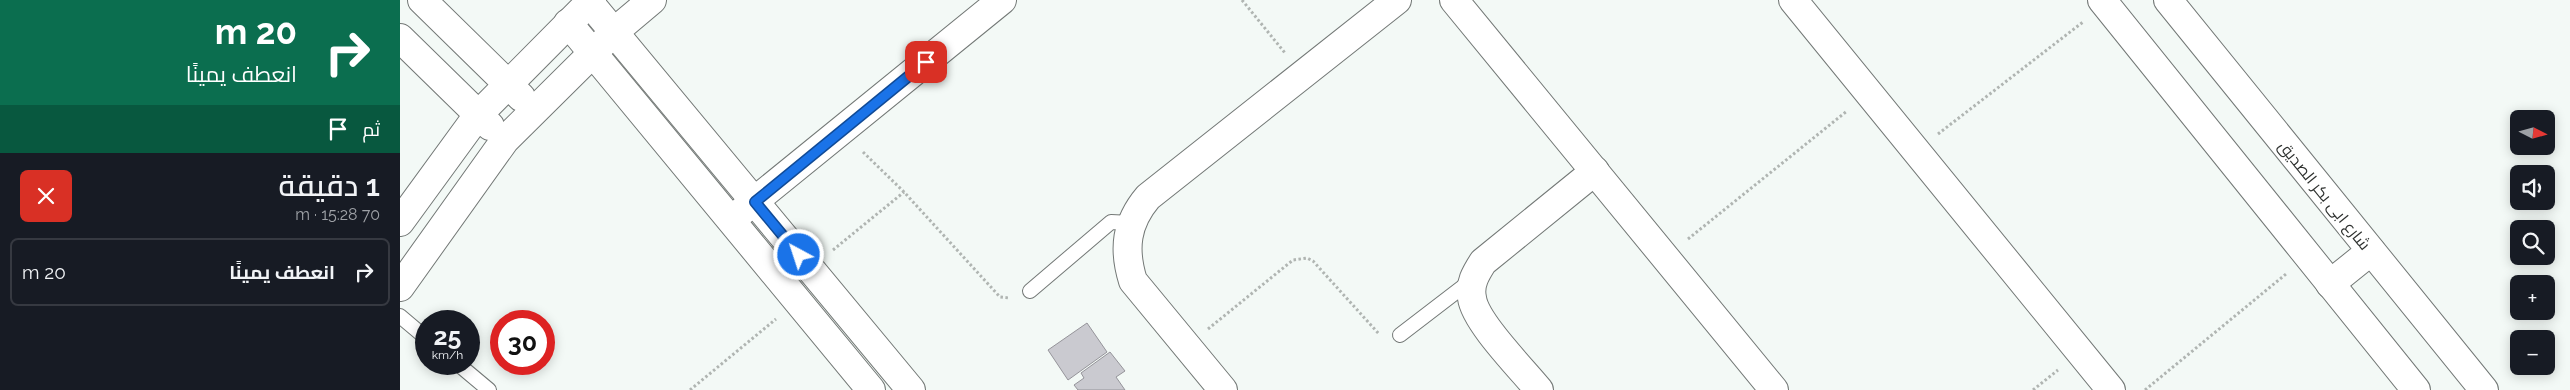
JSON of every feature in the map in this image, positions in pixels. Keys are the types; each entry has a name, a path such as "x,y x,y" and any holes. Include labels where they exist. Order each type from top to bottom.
{"street":[{"path":"422,0 509,84 534,111"},
{"path":"400,287 505,140 592,52 652,0"},
{"path":"730,221 1002,0"},
{"path":"1223,390 1133,281 1127,262 1127,242 1131,222 1148,197 1397,0"},
{"path":"1454,0 1774,390"},
{"path":"1793,0 2111,390"},
{"name":"شارع ابى بكر الصديق","path":"2168,0 2484,390"},
{"path":"400,222 478,115 590,1 911,390"},
{"path":"2104,2 2416,390"},
{"path":"568,23 871,390"},
{"path":"400,38 505,140"},
{"path":"1539,390 1478,315 1471,297 1473,278 1483,262 1594,171"},
{"path":"2330,284 2370,251"}],"lane":[{"path":"1030,291 1111,222 1131,222"},
{"path":"1400,335 1473,278"},
{"path":"400,316 415,329"},
{"path":"472,375 490,390"}],"path":[{"path":"1242,0 1302,75"},
{"path":"1916,151 2104,2"},
{"path":"1666,257 1868,93"},
{"path":"841,131 904,192 1000,297 1021,297 1030,291"},
{"path":"810,268 904,192"},
{"path":"2145,390 2307,256"},
{"path":"1186,346 1293,260 1300,258 1313,261 1375,332 1382,336 1400,335"},
{"path":"690,390 798,301"}],"building":[{"path":"1087,323 1107,352 1068,380 1048,350"},
{"path":"1110,352 1125,371 1116,377 1125,390 1078,390 1074,385 1084,378 1081,373"}],"route":[{"path":"799,255 755,202 926,62"}]}
